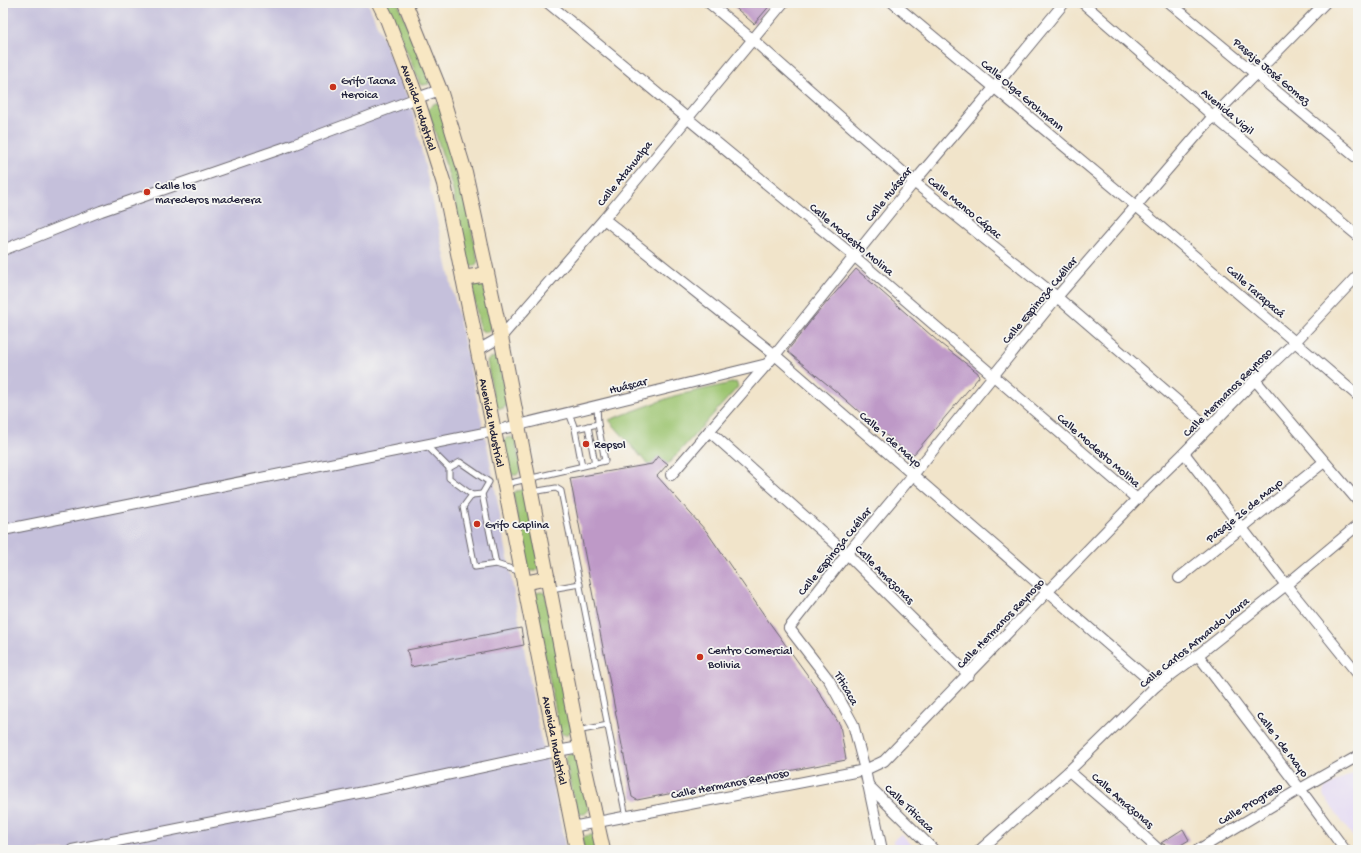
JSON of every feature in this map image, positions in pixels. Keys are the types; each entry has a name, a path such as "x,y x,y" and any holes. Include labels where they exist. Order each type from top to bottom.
{"main road":[{"name":"Avenida Industrial","path":"379,3 387,19 416,98 444,184 577,850"},
{"name":"Avenida Industrial","path":"405,3 440,90 465,172 501,337 580,747 603,850"},
{"path":"463,278 488,274"},
{"path":"523,578 549,584"}],"street":[{"name":"Calle Modesto Molina","path":"549,3 855,257 1137,499"},
{"name":"Calle Manco Cápac","path":"709,3 914,182 1057,297 1209,428"},
{"name":"Calle Atahualpa","path":"478,350 501,337 604,219 782,3"},
{"name":"Calle Olga Grohmann","path":"894,3 1136,206"},
{"name":"Calle Huáscar","path":"671,475 775,355 914,182 1064,3"},
{"name":"Avenida Vigil","path":"1083,3 1213,116 1358,236"},
{"name":"Pasaje José Gomez","path":"1170,3 1358,159"},
{"name":"Calle Espinoza Cuéllar","path":"789,628 847,554 1057,297 1213,116 1325,3"},
{"path":"3,250 101,211 295,144 440,90"},
{"name":"Calle Tarapacá","path":"1136,206 1358,396"},
{"name":"Calle 1 de Mayo","path":"604,219 775,355 1156,686"},
{"name":"Calle Hermanos Reynoso","path":"572,827 865,770 884,761 969,675 1137,499 1255,380 1295,342 1358,275"},
{"name":"Huáscar","path":"3,530 518,426 767,364"},
{"path":"1255,380 1358,501"},
{"name":"Calle Amazonas","path":"709,431 847,554 969,675"},
{"path":"1184,453 1286,585 1358,674"},
{"name":"Pasaje 26 de Mayo","path":"1179,578 1324,462"},
{"name":"Calle Carlos Armando Laura","path":"980,850 1069,771 1156,686 1198,655 1286,585 1358,525"},
{"name":"Titicaca","path":"789,628 829,680 853,724 865,770 882,850"},
{"name":"Calle 1 de Mayo","path":"1198,655 1345,850"},
{"path":"72,850 404,784 580,747"},
{"name":"Calle Progreso","path":"1198,850 1358,756"},
{"name":"Calle Amazonas","path":"1069,771 1159,850"},
{"name":"Calle Titicaca","path":"868,785 934,850"}],"lane":[{"path":"530,486 582,466 604,461 596,406"},
{"path":"569,413 575,429 582,466"},
{"path":"575,429 598,424"},
{"path":"588,426 595,464"},
{"path":"426,445 449,468 449,478 472,495 482,494"},
{"path":"449,468 460,462 489,482 482,494 496,564"},
{"path":"504,484 556,488 561,491 626,817"},
{"path":"472,495 462,507 475,567 496,564 523,578"},
{"path":"549,584 580,584"},
{"path":"577,731 608,725"}],"shaded area":[{"path":"3,3 368,3 412,108 488,449 540,736 549,766 566,850 3,850"},
{"path":"1358,770 1358,844 1323,795 1324,789"},
{"path":"901,834 917,850 895,850 893,840"}],"green space":[{"path":"387,3 398,3 430,80 429,84 420,84"},
{"path":"435,103 440,105 458,163 478,261 475,266 470,266 466,263 453,191 428,110"},
{"path":"480,283 484,285 492,327 489,332 484,332 480,329 472,287 475,284"},
{"path":"495,357 499,359 507,404 504,408 499,409 495,406 487,361 490,358"},
{"path":"736,382 738,387 668,464 656,474 609,420 674,396"},
{"path":"511,437 515,439 521,470 517,475 513,475 509,472 503,442 506,438"},
{"path":"525,490 540,567 536,571 532,571 527,568 513,494 516,491"},
{"path":"536,593 545,593 572,730 568,734 564,735 560,732 533,597"},
{"path":"568,754 577,754 589,810 585,814 580,814 576,811 565,758"},
{"path":"594,835 597,850 584,850 582,839 585,836"}],"building":[{"path":"730,3 772,3 754,24"},
{"path":"856,269 941,344 978,373 979,377 914,454 909,454 788,352 814,317"},
{"name":"Centro Comercial Bolivia","path":"658,456 668,464 657,476 707,532 814,684 840,725 846,760 637,800 632,797 570,478 652,464"},
{"path":"521,628 524,645 411,667 407,650"},
{"path":"1183,829 1189,840 1174,849 1161,843"}],"place":[{"name":"Grifo Tacna Heroica","path":"333,87"},
{"name":"Calle los marederos maderera","path":"147,192"},
{"name":"Repsol","path":"586,444"},
{"name":"Grifo Caplina","path":"477,524"},
{"name":"Centro Comercial Bolivia","path":"700,657"}]}
